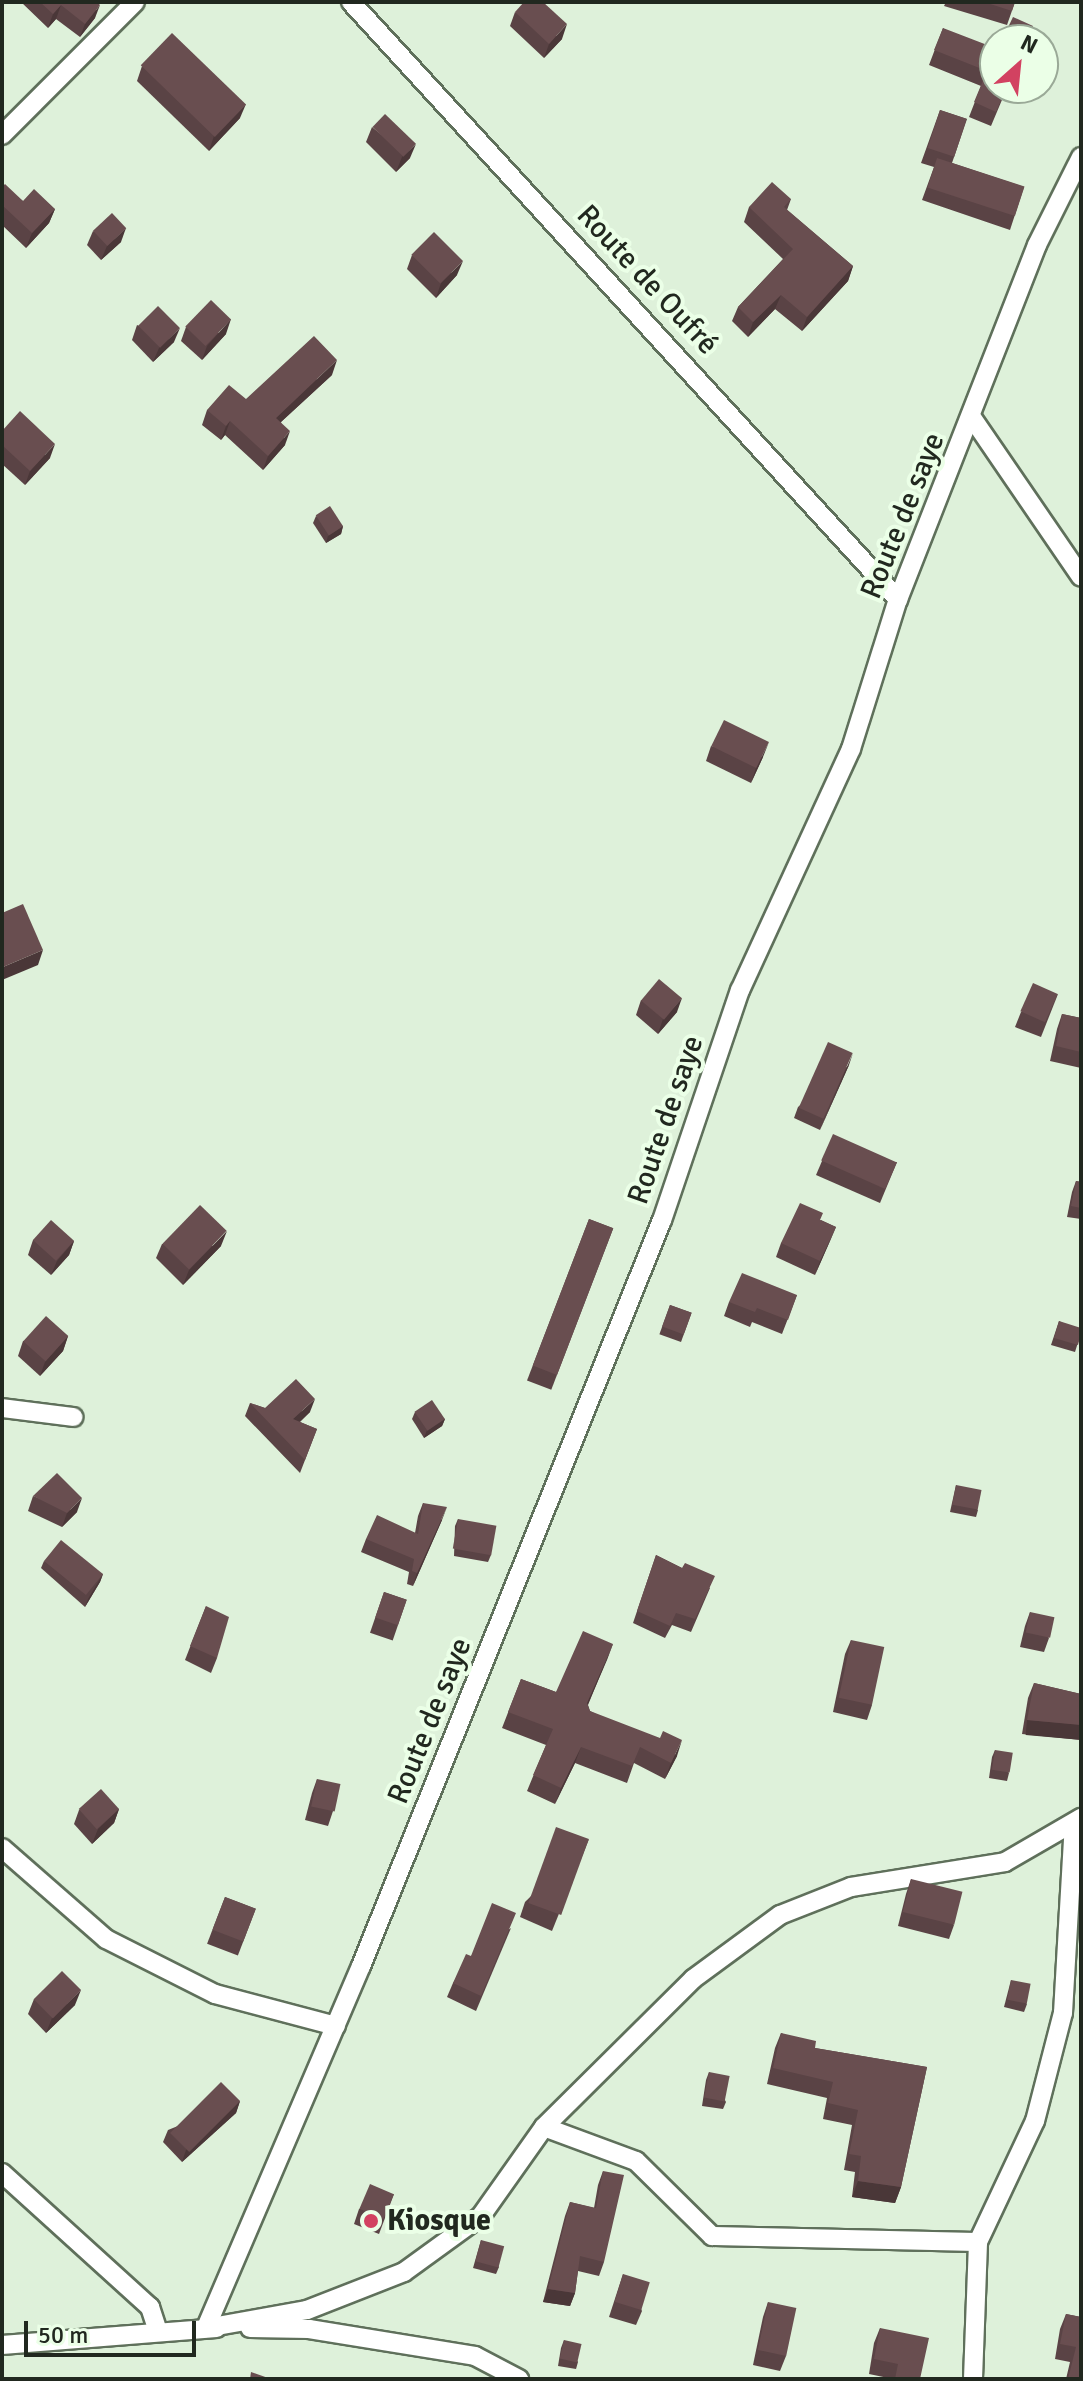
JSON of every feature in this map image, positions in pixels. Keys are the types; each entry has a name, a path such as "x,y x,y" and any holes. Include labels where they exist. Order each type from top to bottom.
{"street":[{"path":"2,135 135,2"},
{"name":"Route de Oufré","path":"351,2 898,599"},
{"name":"Route de saye","path":"206,2328 336,2026 662,1220 740,990 851,749 898,599 973,419 1037,245 1081,157"},
{"path":"973,419 1081,577"},
{"path":"2,1408 73,1417"},
{"path":"206,2328 307,2310 404,2272 481,2216 544,2127 693,1979 780,1915 851,1887 1005,1862 1077,1821"},
{"path":"973,2379 978,2242 1035,2121 1063,2013 1077,1821"},
{"path":"2,1848 106,1939 215,1994 336,2026"},
{"path":"544,2127 636,2161 712,2236 978,2242"},
{"path":"2,2173 150,2307 158,2331"},
{"path":"2,2345 206,2328 339,2334 475,2356 519,2379"}],"building":[{"path":"40,2 97,2 100,5 85,24 61,5 53,14"},
{"path":"524,2 543,2 567,24 549,44 515,12"},
{"path":"984,2 1015,2 1012,11"},
{"path":"1013,17 1029,24 1010,24"},
{"path":"943,28 979,42 979,68 934,50"},
{"path":"172,33 246,105 215,137 141,65"},
{"path":"979,90 979,104 999,104 996,112 974,102"},
{"path":"940,110 967,119 954,157 928,148"},
{"path":"385,114 416,144 403,157 372,127"},
{"path":"937,158 1024,186 1015,216 927,187"},
{"path":"772,182 791,199 784,207 853,266 807,317 781,295 753,322 738,307 793,249 749,207"},
{"path":"5,184 23,201 34,189 55,209 32,233 2,205 2,187"},
{"path":"112,213 126,228 107,246 93,231"},
{"path":"434,232 463,261 440,284 411,255"},
{"path":"211,300 231,319 205,346 185,327"},
{"path":"158,306 180,328 160,348 138,326"},
{"path":"314,336 337,360 276,418 290,431 268,456 230,421 226,426 207,410 229,385 246,399"},
{"path":"20,411 55,444 30,471 2,445 2,431"},
{"path":"330,506 343,526 329,535 316,515"},
{"path":"724,720 769,742 756,768 711,746"},
{"path":"23,904 43,950 3,967 2,913"},
{"path":"659,979 682,998 664,1020 641,1000"},
{"path":"1033,983 1058,994 1045,1022 1020,1011"},
{"path":"1062,1014 1081,1018 1081,1052 1056,1046"},
{"path":"828,1042 853,1053 823,1119 799,1108"},
{"path":"833,1134 897,1162 885,1189 821,1160"},
{"path":"1076,1181 1081,1182 1081,1208 1071,1206"},
{"path":"800,1203 823,1213 820,1220 836,1227 820,1261 781,1243"},
{"path":"200,1205 227,1231 189,1270 162,1244"},
{"path":"589,1219 613,1228 557,1375 533,1366"},
{"path":"51,1220 74,1241 56,1261 33,1240"},
{"path":"742,1273 797,1295 788,1320 757,1308 755,1312 729,1302"},
{"path":"670,1305 692,1313 684,1334 662,1327"},
{"path":"46,1316 68,1336 46,1361 23,1341"},
{"path":"1059,1321 1081,1328 1078,1345 1054,1338"},
{"path":"296,1379 315,1399 293,1419 317,1429 305,1460 250,1403 265,1408"},
{"path":"432,1400 445,1419 427,1431 415,1412"},
{"path":"57,1473 82,1498 67,1513 33,1496"},
{"path":"956,1485 982,1490 978,1510 952,1505"},
{"path":"423,1503 447,1507 417,1573 412,1571 414,1559 366,1539 377,1515 418,1534"},
{"path":"458,1519 496,1526 491,1555 453,1549"},
{"path":"61,1540 103,1574 86,1595 44,1561"},
{"path":"656,1555 682,1568 685,1563 715,1576 695,1619 676,1613 670,1626 637,1611"},
{"path":"384,1592 407,1600 398,1625 375,1618"},
{"path":"206,1606 229,1617 217,1658 190,1646"},
{"path":"1030,1612 1054,1617 1050,1638 1026,1633"},
{"path":"583,1631 613,1644 587,1703 590,1711 660,1738 663,1731 682,1740 671,1763 640,1747 632,1766 581,1747 561,1788 533,1775 553,1729 508,1712 521,1679 556,1692"},
{"path":"851,1640 884,1647 872,1705 839,1698"},
{"path":"1034,1683 1081,1694 1081,1725 1027,1720"},
{"path":"995,1750 1013,1753 1010,1773 992,1770"},
{"path":"317,1779 340,1784 335,1811 311,1806"},
{"path":"101,1789 119,1809 97,1829 79,1809"},
{"path":"556,1827 589,1839 561,1915 528,1903"},
{"path":"911,1879 962,1892 954,1925 903,1912"},
{"path":"225,1897 256,1909 243,1942 212,1930"},
{"path":"492,1903 516,1913 481,1996 453,1983 466,1954 471,1956"},
{"path":"62,1971 81,1990 53,2018 34,1999"},
{"path":"1011,1980 1031,1984 1027,2003 1007,2000"},
{"path":"781,2033 816,2041 815,2048 927,2067 901,2187 858,2181 861,2156 849,2154 858,2110 828,2103 833,2082 773,2068"},
{"path":"709,2072 730,2076 725,2102 704,2098"},
{"path":"221,2082 240,2101 189,2152 170,2133"},
{"path":"603,2171 624,2175 604,2262 580,2256 575,2293 548,2289 570,2202 596,2208"},
{"path":"370,2184 394,2194 383,2219 359,2209"},
{"path":"481,2240 504,2246 498,2267 475,2261"},
{"path":"623,2274 650,2282 641,2310 615,2302"},
{"path":"768,2302 796,2308 786,2356 758,2350"},
{"path":"1066,2314 1081,2317 1081,2379 1068,2379 1076,2347 1060,2344"},
{"path":"880,2328 929,2338 920,2379 895,2379 898,2364 874,2359"},
{"path":"564,2340 582,2344 577,2363 560,2359"},
{"path":"251,2372 271,2379 250,2379"}],"place":[{"name":"Kiosque","path":"371,2221"}]}
